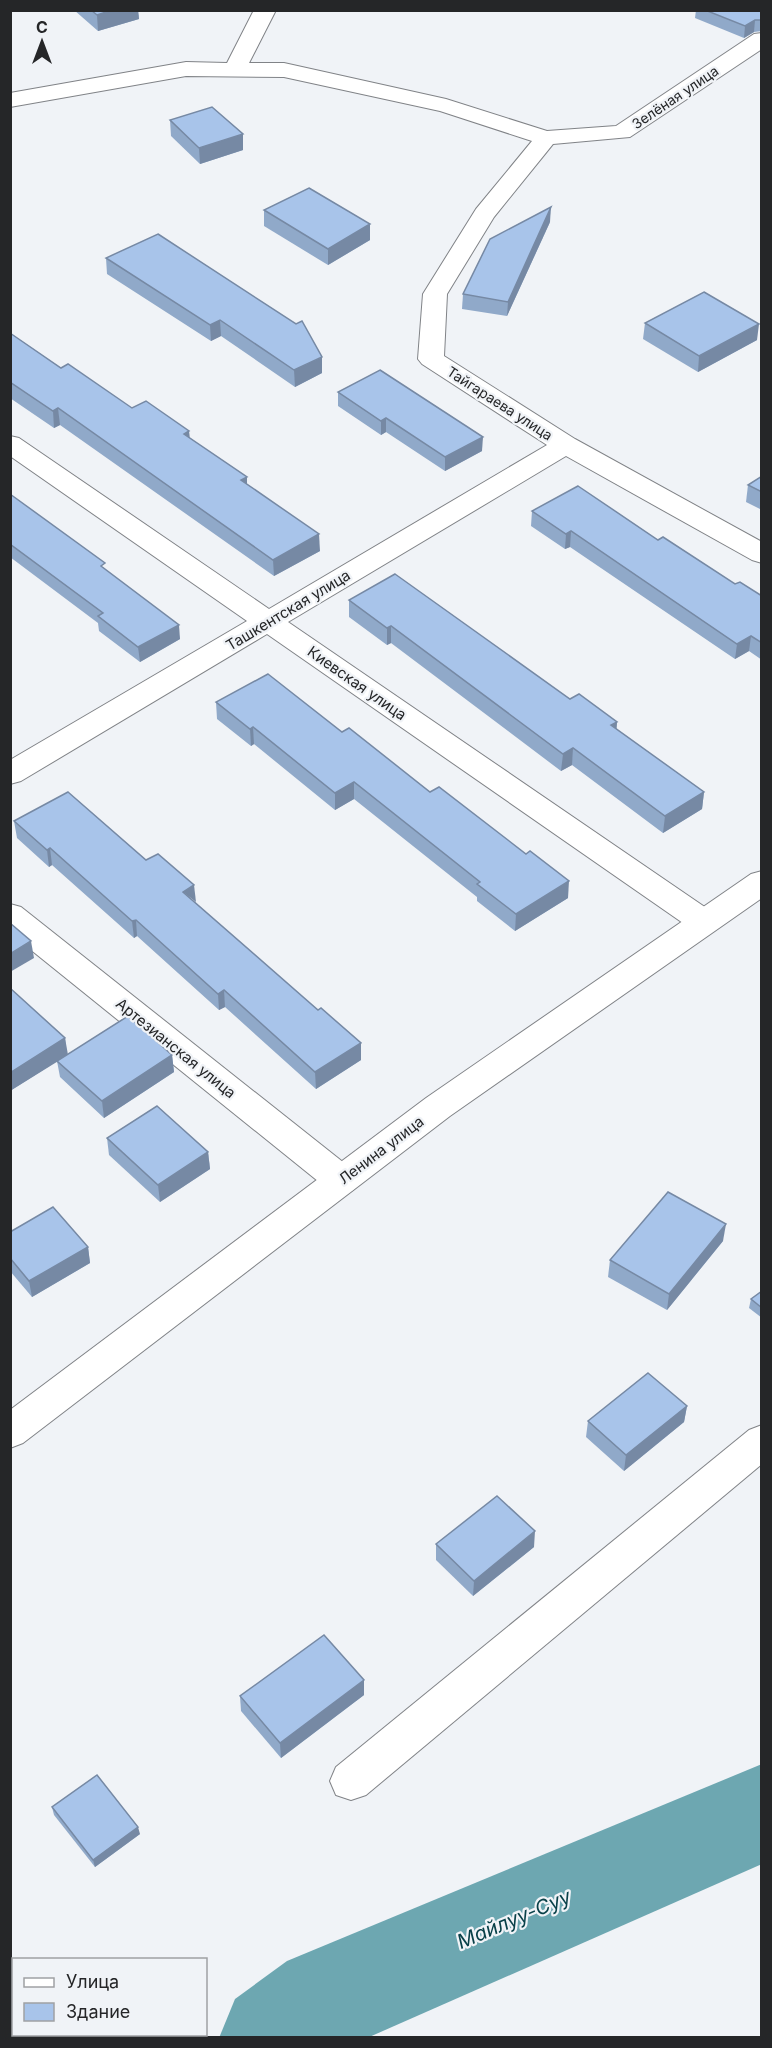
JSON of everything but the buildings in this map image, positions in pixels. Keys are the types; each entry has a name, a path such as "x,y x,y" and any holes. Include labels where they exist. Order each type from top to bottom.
{"street":[{"path":"234,70 265,10"},
{"name":"Зелёная улица","path":"546,138 622,132 762,39"},
{"path":"10,100 186,69 284,70 435,103 546,138"},
{"name":"Тайгараева улица","path":"546,138 484,214 435,294 431,359 566,445 762,554"},
{"name":"Киевская улица","path":"10,444 704,922"},
{"name":"Ташкентская улица","path":"10,774 566,445"},
{"name":"Ленина улица","path":"10,1432 438,1107 762,882"},
{"name":"Артезианская улица","path":"10,915 341,1180"},
{"path":"351,1781 762,1441"}],"waterway":[{"name":"Майлуу-Суу","path":"274,2038 326,2000 762,1813"}]}
